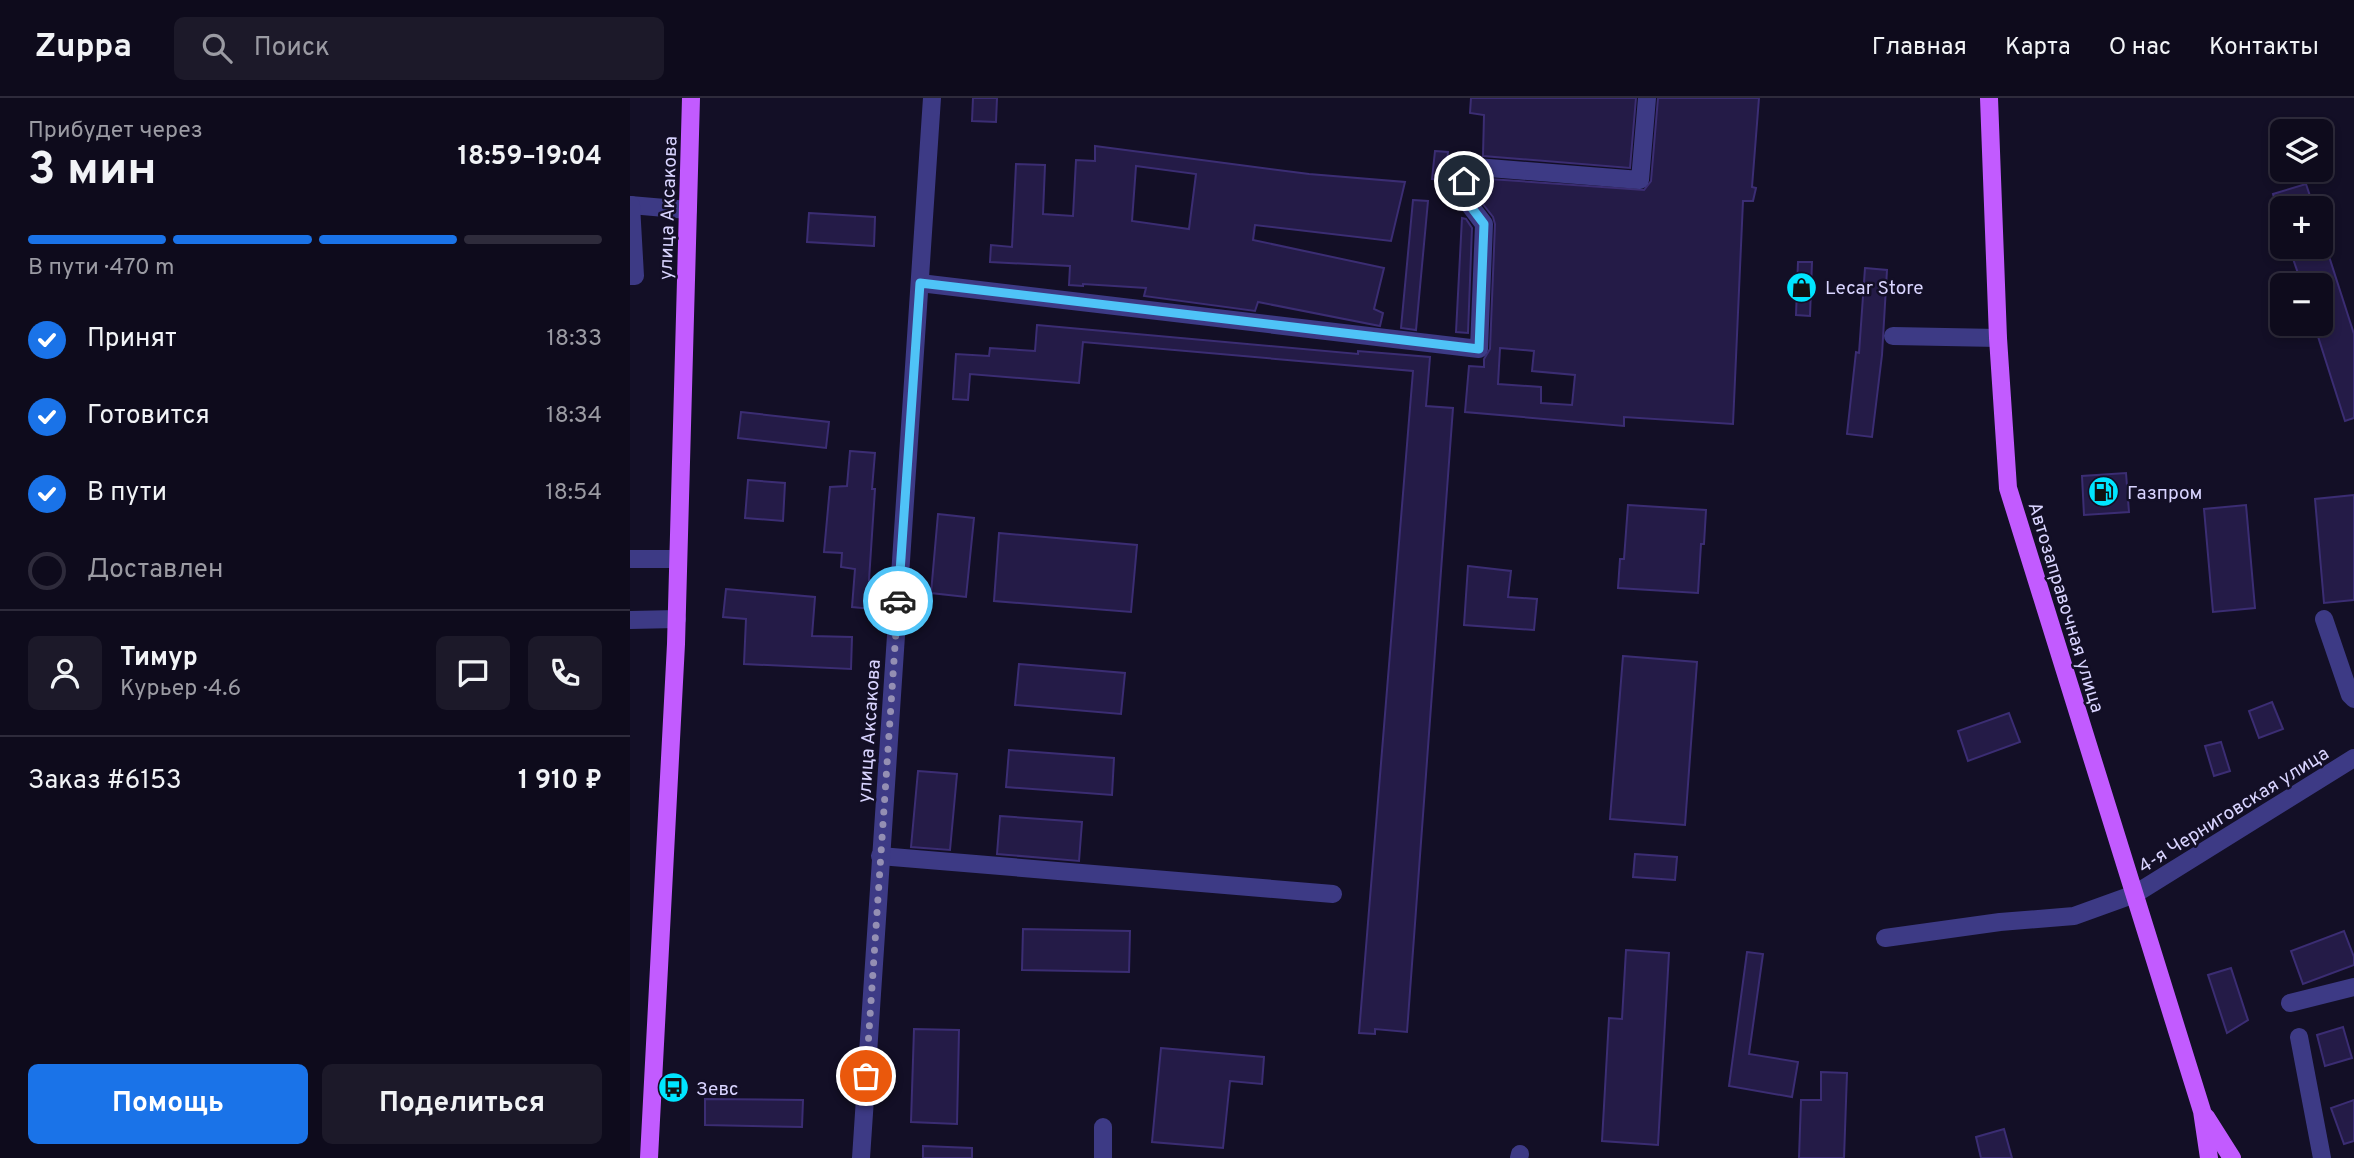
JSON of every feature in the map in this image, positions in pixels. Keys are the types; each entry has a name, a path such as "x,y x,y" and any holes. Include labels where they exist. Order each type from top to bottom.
{"main road":[{"name":"улица Аксакова","path":"649,1158 677,619 691,98"},
{"name":"Автозаправочная улица","path":"1989,98 1998,338 2008,488 2202,1111 2212,1134 2209,1158"},
{"path":"2201,1158 2212,1134"},
{"path":"2212,1134 2231,1158"},
{"path":"2212,1134 2245,1158"}],"street":[{"name":"улица Аксакова","path":"861,1158 932,98"},
{"path":"920,283 1479,349 1484,224 1462,195 1464,166 1640,180 1647,98"},
{"path":"630,276 635,276 630,205 688,210"},
{"path":"1893,336 1998,338"},
{"path":"630,559 677,559"},
{"path":"630,620 677,619"},
{"path":"2324,619 2350,695 2354,699"},
{"name":"4-я Черниговская улица","path":"1885,938 2000,922 2074,916 2135,894 2354,758"},
{"path":"880,856 1333,894"},
{"path":"2290,1003 2354,987"},
{"path":"2299,1037 2322,1158"},
{"path":"1103,1158 1104,1127"}],"building":[{"path":"973,98 997,98 996,122 972,121"},
{"path":"1471,98 1636,98 1630,168 1483,156 1484,115 1470,113"},
{"path":"1658,98 1759,98 1752,187 1756,188 1753,201 1743,201 1733,424 1624,417 1624,426 1465,412 1469,366 1484,367 1484,359 1490,349 1495,224 1493,217 1475,194 1475,178 1644,190 1651,181","holes":["1500,348 1534,351 1532,371 1575,375 1572,405 1541,403 1541,387 1498,384"]},
{"path":"1095,146 1309,174 1405,182 1391,241 1255,225 1253,240 1384,268 1374,309 1383,313 1380,326 1258,302 1255,311 1144,296 1146,288 1069,285 1070,266 990,262 991,245 1012,247 1016,164 1045,165 1043,214 1073,216 1076,160 1095,161","holes":["1136,166 1196,174 1189,229 1132,221"]},
{"path":"1435,151 1448,152 1445,180 1432,179"},
{"path":"2306,184 2310,196 2274,196"},
{"path":"1413,200 1428,201 1416,330 1401,328"},
{"path":"809,213 875,217 874,246 807,242"},
{"path":"1462,218 1466,219 1472,228 1468,333 1456,332"},
{"path":"2293,259 2330,259 2354,334 2354,418 2345,421 2318,336 2333,336 2333,273 2298,273"},
{"path":"1798,262 1812,262 1810,316 1796,315"},
{"path":"1865,268 1887,270 1882,355 1872,437 1847,434 1856,352 1859,353"},
{"path":"1037,325 1358,354 1358,351 1430,357 1426,406 1453,408 1407,1032 1375,1029 1375,1034 1359,1033 1413,371 1083,342 1079,383 970,374 968,400 953,399 956,354 989,356 990,348 1035,351"},
{"path":"741,412 829,422 826,448 738,438"},
{"path":"850,451 875,453 869,580 874,580 872,609 852,607 855,569 841,567 842,553 824,552 830,487 847,486"},
{"path":"2126,473 2129,512 2084,515 2082,476"},
{"path":"748,480 785,483 783,521 745,518"},
{"path":"2354,495 2354,600 2324,603 2315,499"},
{"path":"1628,505 1706,510 1698,593 1618,588 1620,559 1624,559"},
{"path":"2246,505 2255,608 2213,612 2204,509"},
{"path":"938,514 974,518 966,597 931,593"},
{"path":"999,533 1137,545 1131,612 994,601"},
{"path":"1468,566 1511,571 1508,597 1537,599 1534,630 1464,625"},
{"path":"726,589 815,597 812,636 852,637 851,669 744,664 746,619 723,617"},
{"path":"1623,656 1697,662 1685,825 1610,819"},
{"path":"1019,664 1125,673 1121,714 1015,705"},
{"path":"2272,702 2283,729 2259,738 2249,711"},
{"path":"2009,713 2020,742 1968,761 1958,731"},
{"path":"2221,742 2230,771 2214,776 2205,746"},
{"path":"1009,750 1114,758 1112,795 1006,787"},
{"path":"918,771 957,774 950,850 911,847"},
{"path":"1000,816 1082,822 1079,861 997,854"},
{"path":"1635,854 1677,857 1675,880 1633,877"},
{"path":"1023,929 1130,931 1129,972 1022,970"},
{"path":"2344,931 2354,957 2354,965 2303,984 2291,951"},
{"path":"1626,950 1669,953 1658,1145 1602,1141 1609,1018 1622,1019"},
{"path":"1747,952 1763,954 1749,1054 1798,1062 1792,1097 1729,1086"},
{"path":"2231,968 2248,1020 2227,1033 2208,975"},
{"path":"2343,1027 2352,1058 2325,1066 2317,1035"},
{"path":"914,1029 959,1030 957,1124 911,1122"},
{"path":"1161,1048 1264,1057 1262,1084 1230,1081 1223,1148 1152,1142"},
{"path":"1821,1072 1847,1073 1844,1158 1799,1158 1801,1100 1821,1100"},
{"path":"705,1099 803,1100 802,1127 705,1125"},
{"path":"2354,1100 2354,1141 2344,1144 2331,1108"},
{"path":"2004,1129 2012,1158 1981,1158 1976,1137"},
{"path":"923,1146 972,1148 972,1158 923,1158"}],"way so far":[{"path":"866,1076 898,601"}],"place":[{"name":"Lecar Store","path":"1802,287"},
{"name":"Газпром","path":"2104,492"},
{"name":"Зевс","path":"673,1088"}],"route":[{"path":"898,601 920,283 1479,349 1484,224 1462,195 1464,181"}]}
